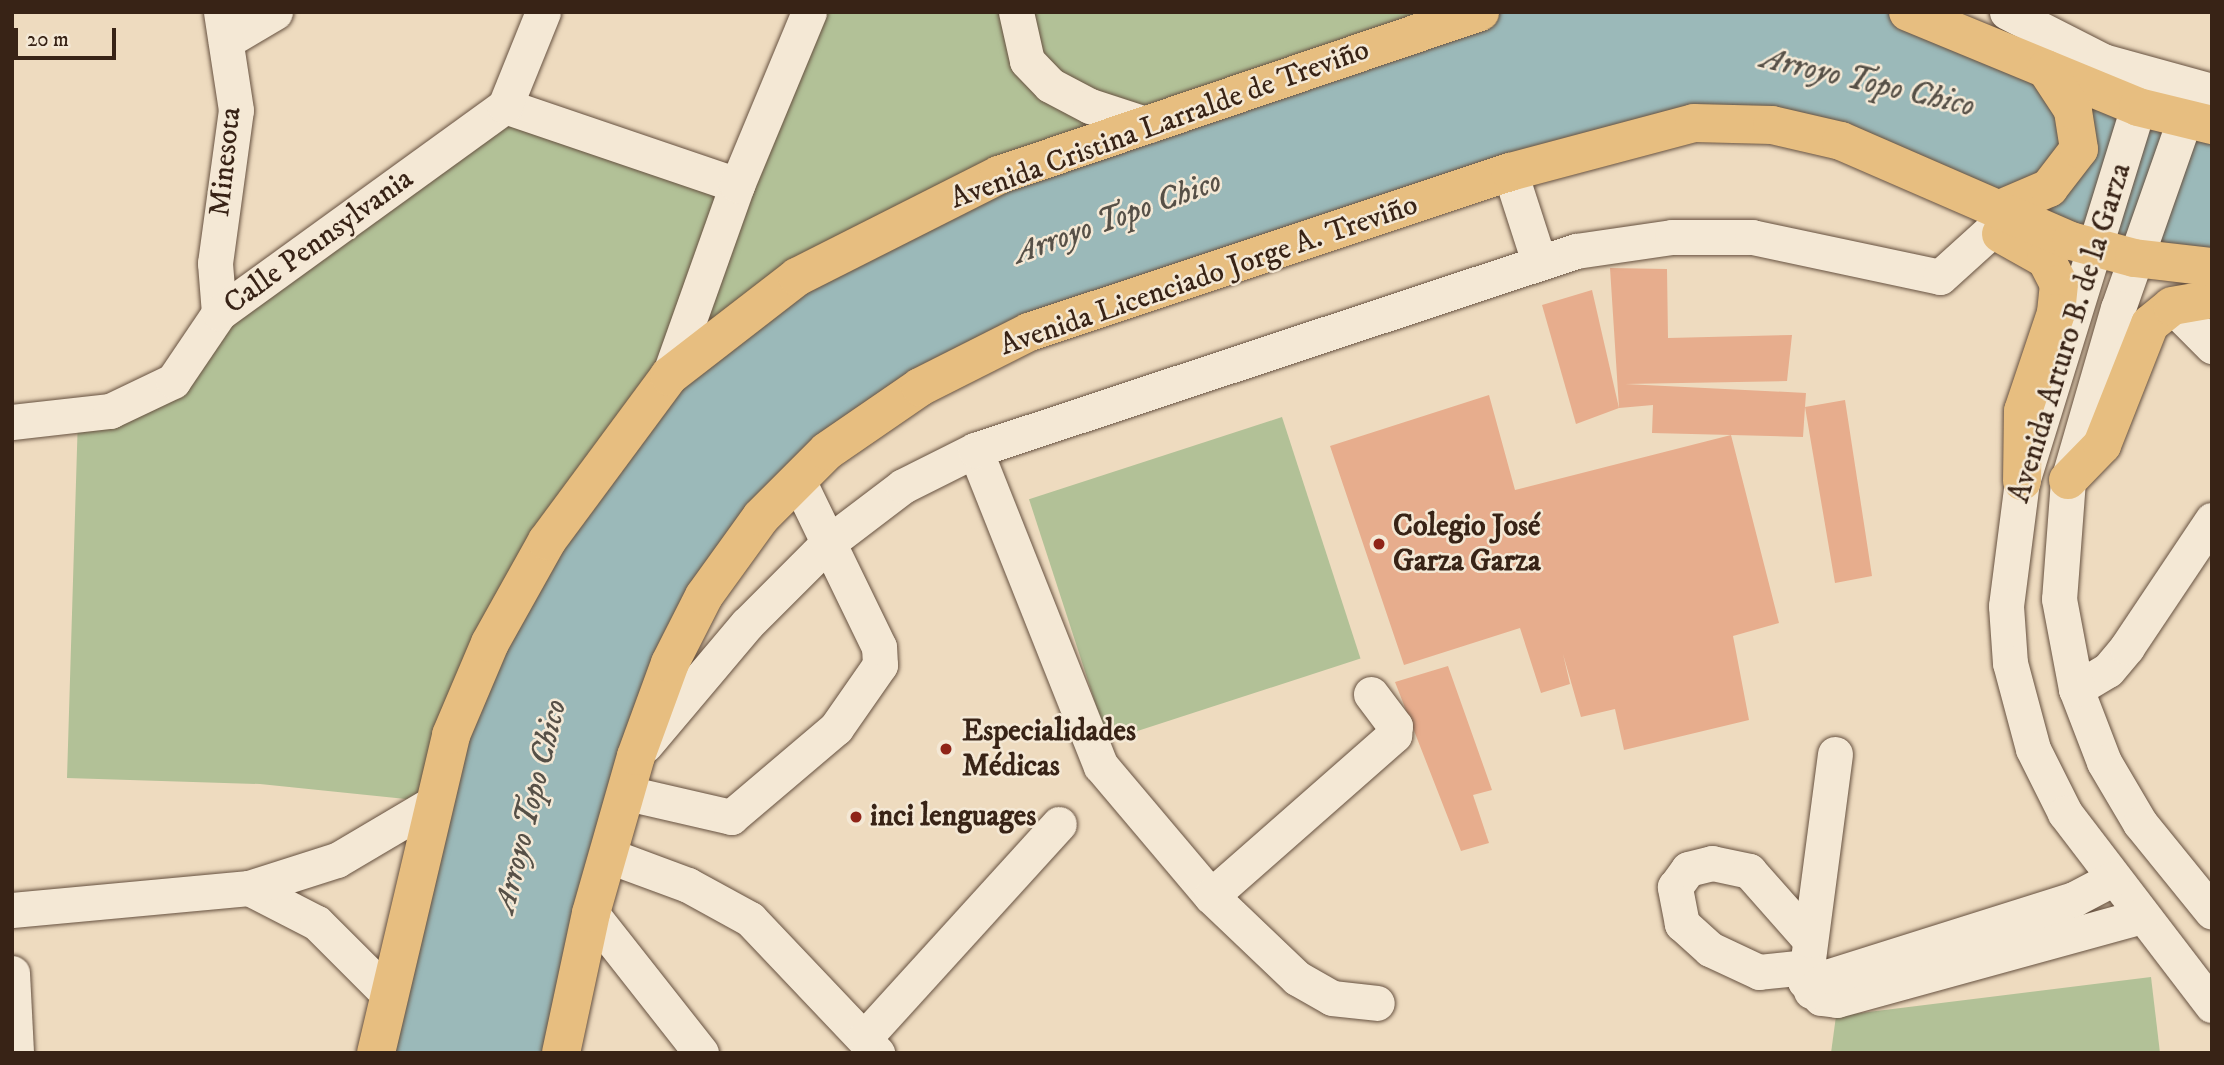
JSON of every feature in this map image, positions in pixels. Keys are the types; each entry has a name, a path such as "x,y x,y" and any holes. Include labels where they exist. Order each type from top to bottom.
{"main road":[{"name":"Avenida Cristina Larralde de Treviño","path":"376,1053 452,735 490,643 554,530 669,376 797,277 860,240 999,175 1480,12"},
{"path":"1908,12 2138,107 2198,123"},
{"path":"1995,220 2049,188 2079,149 2073,110 2046,69"},
{"name":"Avenida Licenciado Jorge A. Treviño","path":"561,1053 591,913 636,756 670,663 704,596 761,517 827,452 920,387 1029,332 1510,172 1694,123 1741,122 1841,141 1995,220 2134,258 2212,267"},
{"path":"1694,123 1733,143 1829,165 1995,220 2046,259 2059,284 2056,313 2022,411 2022,481"},
{"path":"2068,480 2097,454 2141,339 2172,306 2212,299"}],"street":[{"path":"224,27 275,12"},
{"path":"543,12 505,106 737,185"},
{"path":"669,376 737,185 809,12"},
{"path":"1016,12 1027,61 1050,85 1090,106 1149,125"},
{"path":"2007,12 2103,61 2212,91"},
{"name":"Minesota","path":"219,313 215,263 236,110 224,27"},
{"name":"Calle Pennsylvania","path":"12,422 110,411 157,392 184,370 219,313 505,106"},
{"name":"Avenida Arturo B. de la Garza","path":"2138,107 2022,481 2006,606 2010,663 2043,772 2112,879 2141,916 2206,987"},
{"name":"Avenida Arturo B. de la Garza","path":"2198,123 2134,258 2081,433 2068,480 2059,599 2076,689 2119,790 2206,894"},
{"path":"1510,172 1539,262"},
{"path":"636,756 738,634 828,543 903,486 975,450 1539,262 1627,240 1752,237 1940,277 1995,220"},
{"path":"2172,306 2212,346"},
{"path":"975,450 1090,748 1211,896 1297,978 1332,998 1377,1003"},
{"path":"627,793 728,819 836,728 880,666 879,656 798,480"},
{"path":"2076,689 2108,670 2127,647 2212,520"},
{"path":"1211,896 1394,735 1395,726 1371,695"},
{"path":"1835,754 1809,966 1837,1000 2141,916"},
{"path":"12,910 249,888 337,860 435,802"},
{"path":"607,855 688,885 750,919 871,1045 1059,824"},
{"path":"1809,966 1830,976 2074,899 2112,879"},
{"path":"249,888 317,923 388,994"},
{"path":"591,913 701,1053"},
{"path":"12,973 16,1053"}],"green space":[{"path":"809,12 1488,12 999,175 435,802 260,784 67,778 78,416 139,400 219,313 505,106 736,185"},
{"path":"1282,417 1360,659 1108,741 1029,499"},
{"path":"2151,977 2160,1053 1831,1053 1836,1016"}],"water":[{"name":"Arroyo Topo Chico","path":"1488,12 1908,12 2212,123 2212,267 1741,122 1029,332 827,451 697,609 563,1053 376,1053 451,735 669,376 860,240"}],"building":[{"path":"1610,268 1667,269 1668,338 1792,335 1787,381 1625,384 1806,393 1803,437 1652,433 1653,405 1619,408"},
{"path":"1592,290 1619,408 1576,424 1542,305"},
{"path":"1489,395 1515,490 1731,435 1779,623 1733,636 1749,720 1624,750 1615,709 1581,717 1563,654 1570,684 1541,693 1520,628 1404,665 1330,446"},
{"path":"1845,400 1872,576 1835,583 1805,407"},
{"path":"1448,666 1492,790 1473,795 1489,843 1461,851 1395,682"}],"place":[{"name":"Colegio José Garza Garza","path":"1379,544"},
{"name":"Especialidades Médicas","path":"946,749"},
{"name":"inci lenguages","path":"856,817"}]}
